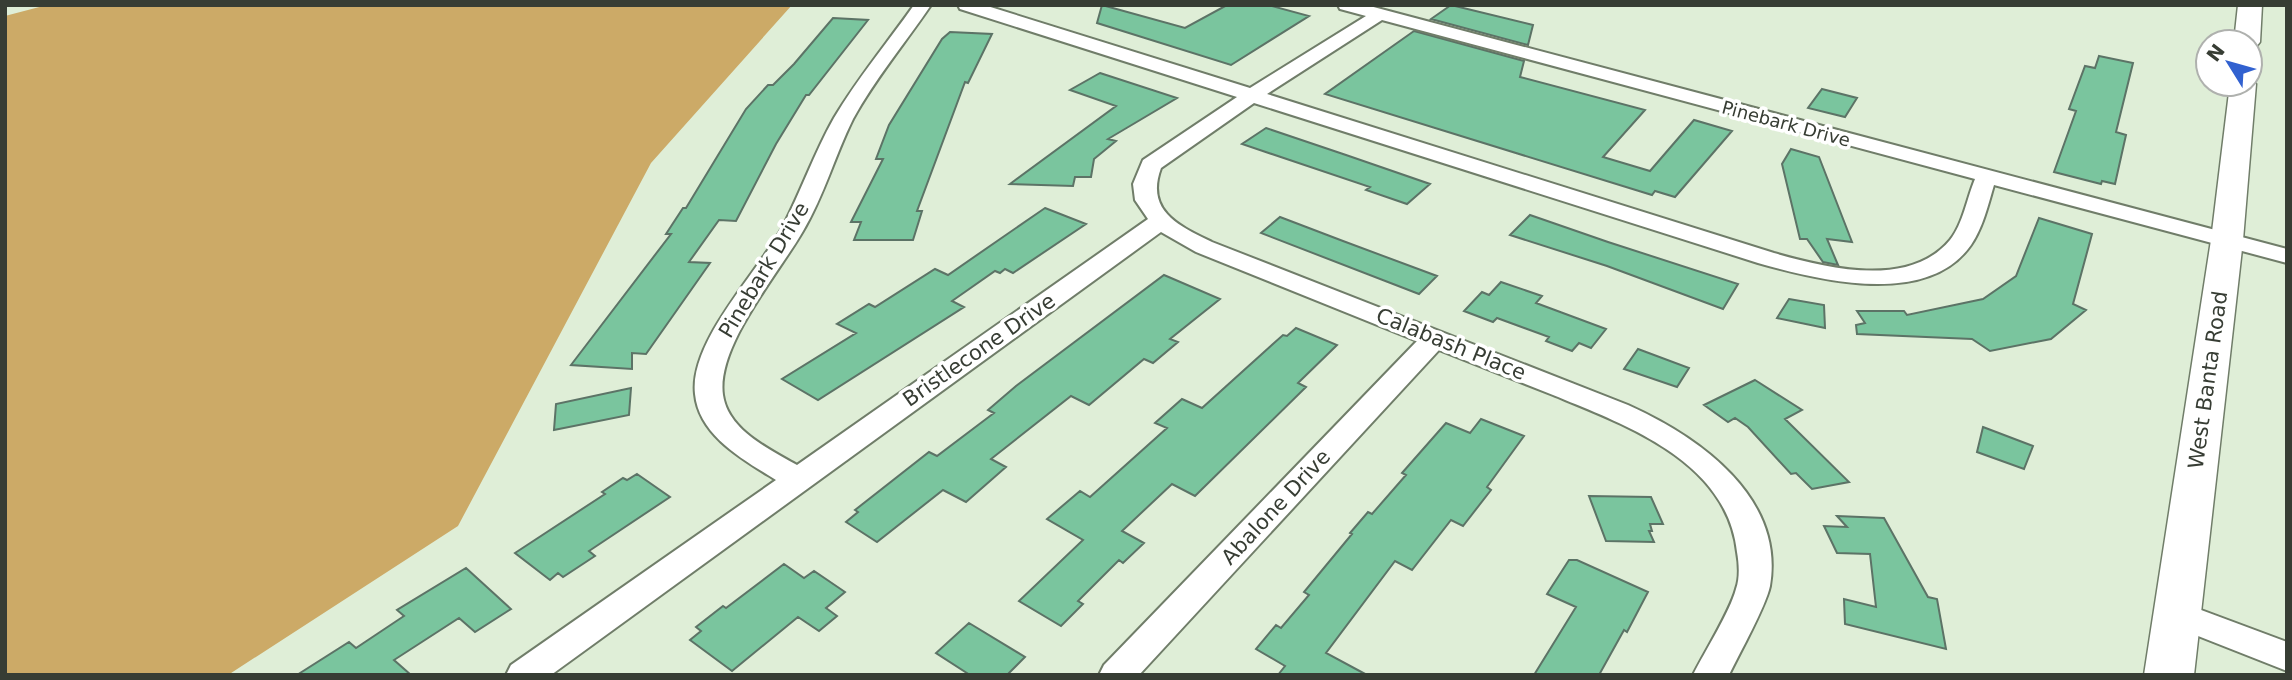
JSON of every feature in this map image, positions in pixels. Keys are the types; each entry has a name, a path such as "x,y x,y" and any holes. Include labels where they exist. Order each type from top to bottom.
{"street":[{"name":"Pinebark Drive","path":"798,479 739,443 725,430 710,408 707,394 710,364 717,347 793,229 844,118 923,5"},
{"path":"966,5 1793,267 1846,276 1908,274 1941,260 1961,242 1986,178"},
{"name":"Pinebark Drive","path":"1346,5 1986,178 2227,240"},
{"path":"2248,28 2250,5"},
{"path":"1161,221 1146,200 1144,184 1151,165 1251,96 1380,14"},
{"name":"West Banta Road","path":"2169,675 2227,240 2242,98"},
{"name":"Bristlecone Drive","path":"524,675 1161,221"},
{"name":"Calabash Place","path":"1161,221 1191,242 1644,422 1690,452 1727,489 1739,507 1754,546 1753,589 1711,675"},
{"path":"2227,240 2287,256"},
{"name":"Abalone Drive","path":"1118,675 1435,338"},
{"path":"2176,614 2287,657"}],"shaded area":[{"path":"47,5 792,5 651,163 458,526 228,675 5,675 5,16"}],"building":[{"path":"1102,5 1185,28 1227,5 1268,5 1309,16 1231,65 1097,23"},
{"path":"1451,5 1533,25 1528,45 1431,19"},
{"path":"833,18 868,20 809,95 806,95 776,144 736,221 719,220 689,262 710,263 646,354 632,353 632,369 571,365 671,234 666,234 683,208 686,208 746,109 768,85 773,85 794,64"},
{"path":"1414,31 1524,61 1520,77 1645,110 1603,157 1650,171 1694,120 1732,131 1675,197 1655,191 1652,195 1325,94"},
{"path":"950,32 992,34 968,83 965,82 917,211 922,211 913,240 854,240 861,222 851,222 883,159 876,159 889,125 942,39"},
{"path":"2099,56 2133,63 2116,132 2126,135 2115,184 2102,181 2101,184 2054,172 2076,111 2069,109 2085,66 2095,68"},
{"path":"1100,73 1177,98 1108,139 1116,141 1094,159 1091,177 1075,177 1073,186 1010,184 1116,106 1070,90"},
{"path":"1822,89 1857,98 1845,117 1808,108"},
{"path":"1266,128 1430,184 1407,204 1366,190 1370,187 1242,144"},
{"path":"1791,149 1819,157 1852,242 1827,239 1838,265 1823,262 1807,239 1800,239 1782,164"},
{"path":"1045,208 1086,224 1013,273 1005,269 1000,273 995,271 952,301 964,307 818,400 782,379 856,333 837,324 869,304 875,307 935,269 948,275"},
{"path":"1530,215 1738,284 1723,309 1607,266 1510,235"},
{"path":"1280,217 1437,276 1419,294 1261,233"},
{"path":"2039,218 2092,234 2073,304 2086,310 2051,339 1990,351 1972,339 1857,334 1856,325 1865,323 1857,311 1904,311 1907,315 1983,299 2016,276"},
{"path":"1164,275 1220,299 1170,339 1178,342 1153,363 1144,359 1089,405 1071,396 991,459 1006,467 966,502 943,490 877,542 846,522 858,512 855,510 929,452 937,456 994,413 988,410 1016,386"},
{"path":"1501,282 1542,296 1536,303 1606,329 1591,348 1579,343 1572,351 1546,341 1549,337 1497,318 1493,322 1464,311 1482,292 1489,295"},
{"path":"1789,299 1824,305 1825,328 1777,318"},
{"path":"1296,328 1337,345 1298,383 1306,387 1195,496 1172,484 1122,531 1144,543 1123,563 1119,560 1078,601 1083,604 1061,626 1019,601 1083,540 1047,519 1080,491 1090,497 1167,428 1155,423 1182,399 1202,408 1283,335 1287,336"},
{"path":"1638,349 1689,368 1677,387 1624,369"},
{"path":"1755,380 1802,410 1785,419 1849,482 1812,489 1796,473 1791,474 1748,427 1735,418 1728,422 1704,405"},
{"path":"631,388 629,415 554,430 556,404"},
{"path":"1481,419 1524,436 1487,487 1491,490 1463,526 1451,520 1412,570 1395,561 1326,653 1367,675 1278,675 1285,666 1256,649 1276,625 1281,628 1309,595 1304,592 1352,534 1350,533 1368,512 1372,514 1406,475 1402,473 1446,423 1470,433"},
{"path":"1983,427 2033,446 2024,469 1977,452"},
{"path":"637,474 670,497 589,551 595,556 563,577 558,573 550,580 515,553 605,494 602,492 623,478 627,480"},
{"path":"1589,496 1651,497 1663,524 1650,524 1652,531 1649,531 1654,542 1606,541"},
{"path":"1837,516 1884,518 1928,597 1937,599 1946,649 1845,624 1844,599 1876,607 1870,554 1837,553 1824,526 1847,527"},
{"path":"1569,560 1577,560 1648,592 1627,632 1624,630 1599,675 1534,675 1576,607 1547,594"},
{"path":"784,564 804,578 814,571 845,592 826,608 837,616 819,631 798,617 732,671 690,640 701,631 696,627"},
{"path":"466,568 511,609 475,632 459,618 394,660 411,675 297,675 349,642 356,648 404,616 397,610"},
{"path":"969,623 1025,657 1007,675 970,675 936,653"}]}
